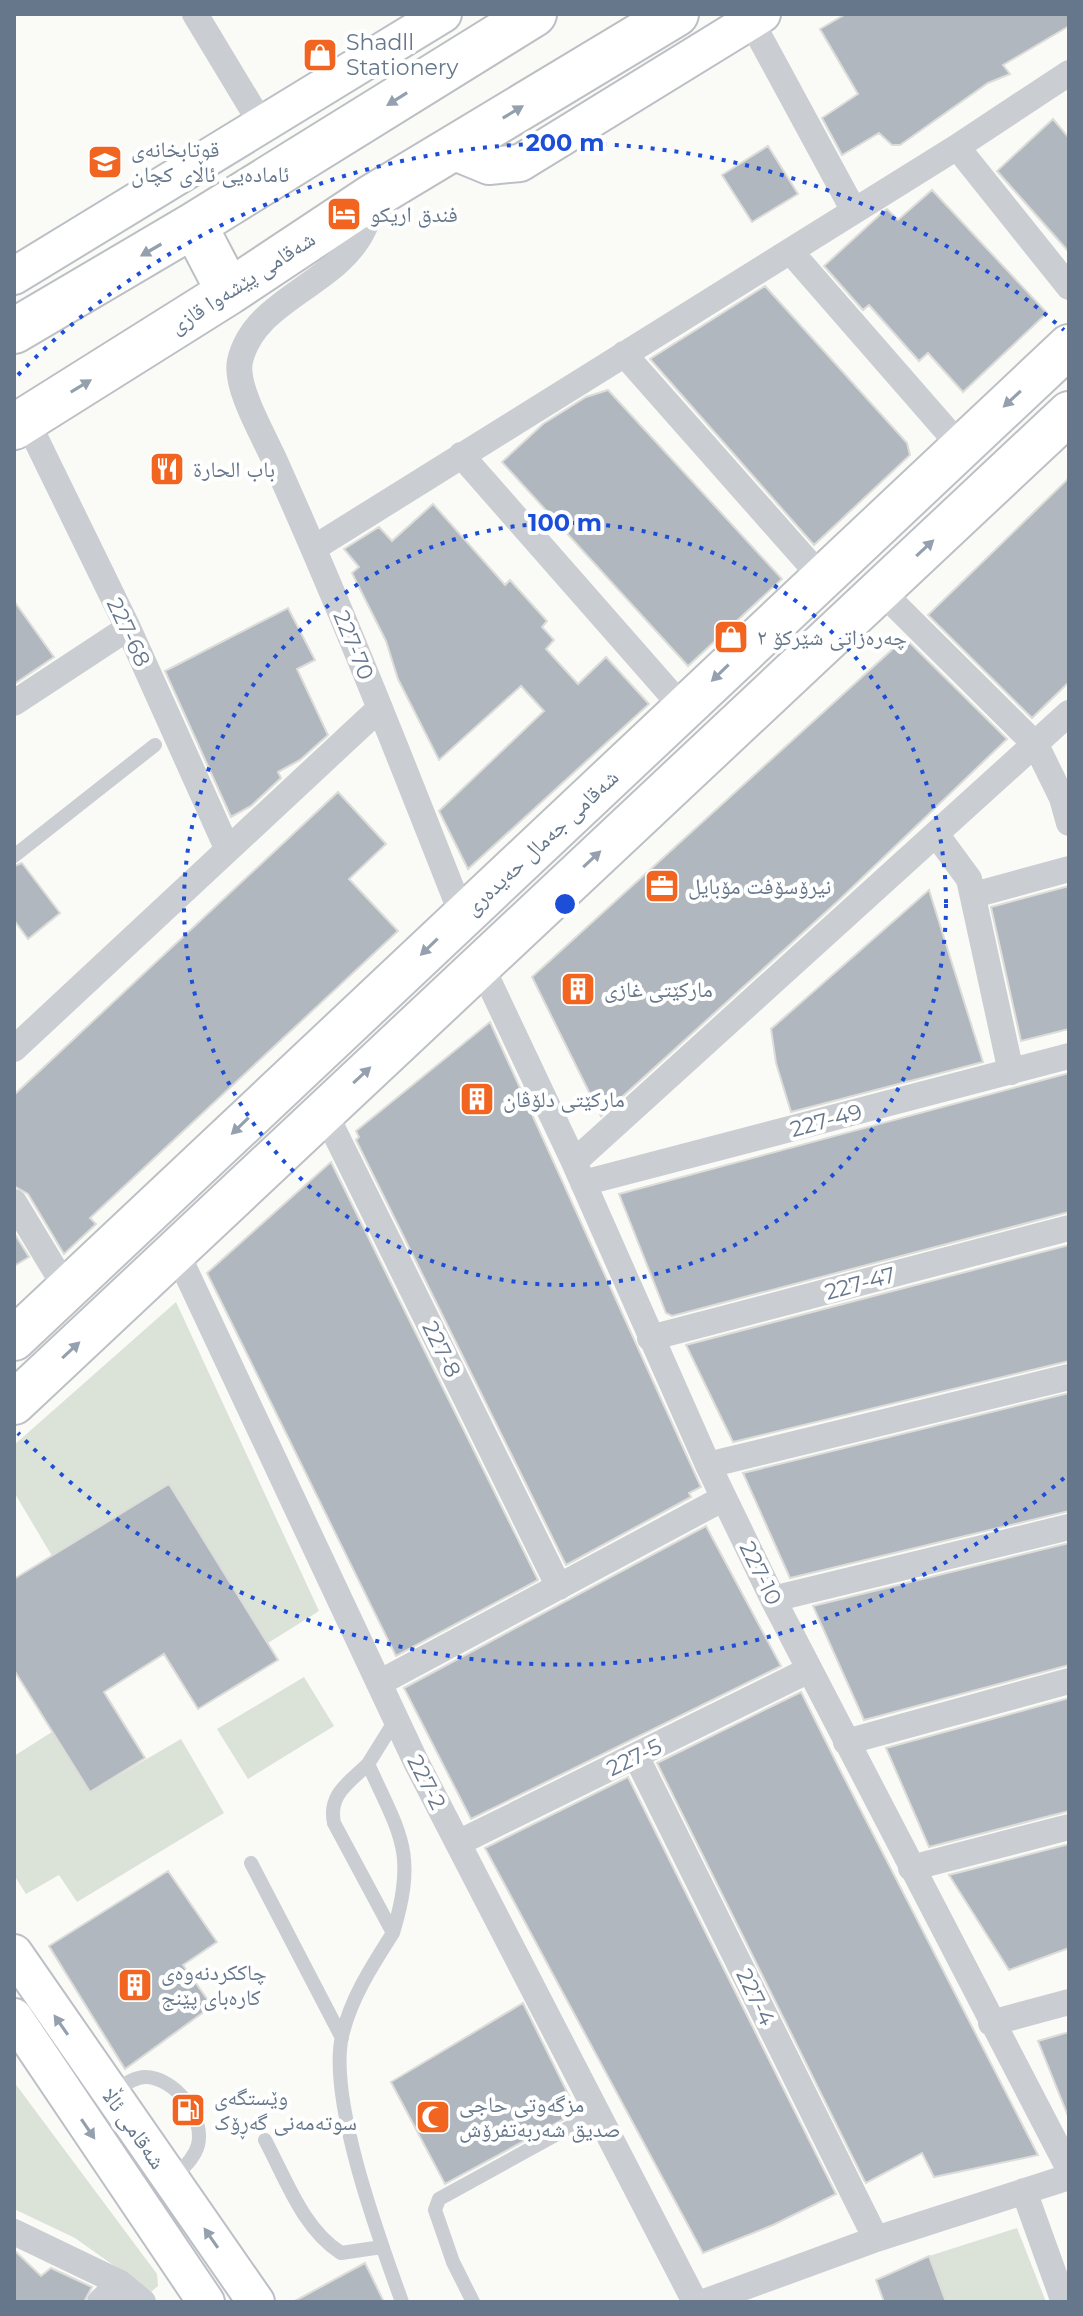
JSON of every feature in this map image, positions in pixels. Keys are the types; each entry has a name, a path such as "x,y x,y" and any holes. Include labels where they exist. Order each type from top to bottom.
{"highway":[{"path":"14,331 194,225 534,14"},
{"name":"شەقامی پێشەوا قازی","path":"20,423 229,292 372,197 676,14"},
{"path":"194,225 229,292"}],"main road":[{"name":"شەقامی جەمال حەیدەری","path":"14,1339 1069,346"},
{"path":"14,1403 1069,413"},
{"path":"750,644 783,680"}],"street":[{"path":"195,14 262,125"},
{"path":"14,276 443,14"},
{"path":"450,150 489,166 520,163 756,17 854,211"},
{"path":"314,548 957,147 1069,73"},
{"path":"957,147 1069,287"},
{"name":"227-70","path":"372,197 365,227 352,245 325,273 260,324 250,337 238,378 314,548 462,915"},
{"path":"790,251 961,447"},
{"path":"624,354 822,578"},
{"name":"227-68","path":"20,423 128,628 227,848"},
{"path":"461,455 684,709"},
{"path":"880,590 1036,745 1062,798 1069,823"},
{"path":"14,703 128,628"},
{"path":"14,1049 380,708"},
{"path":"578,1173 936,834 1069,713"},
{"path":"936,834 969,879 1011,1072"},
{"path":"974,895 1069,869"},
{"name":"227-10","path":"480,963 708,1465 773,1599 1069,2169"},
{"name":"227-49","path":"578,1173 1069,1056"},
{"name":"227-8","path":"324,1111 559,1587"},
{"path":"14,1202 67,1290"},
{"name":"227-47","path":"650,1338 1069,1228"},
{"name":"227-2","path":"177,1253 396,1719 695,2302"},
{"path":"708,1465 1069,1377"},
{"path":"379,1683 724,1498"},
{"path":"773,1599 1069,1527"},
{"name":"227-5","path":"458,1843 809,1670"},
{"path":"846,1742 1069,1681"},
{"name":"227-4","path":"636,1756 876,2239"},
{"path":"911,1868 1069,1827"},
{"name":"شه‌قامی ئاڵا","path":"14,1953 256,2302"},
{"path":"991,2023 1069,2002"},
{"name":"شه‌قامی ئاڵا","path":"14,2017 206,2302"},
{"path":"704,2302 876,2239 1069,2177"},
{"path":"1024,2191 1064,2302"},
{"path":"14,2232 120,2283 143,2302"},
{"path":"100,2302 120,2283"}],"lane":[{"path":"14,856 155,745"},
{"path":"393,1933 334,1823 331,1809 334,1797 368,1764 396,1719"},
{"path":"368,1764 405,1853 404,1897 393,1933 359,1986 342,2038 341,2097 382,2247 402,2302"},
{"path":"251,1863 342,2038"},
{"path":"109,2094 143,2077 160,2080 178,2092 190,2108 199,2129 198,2146 192,2158 170,2181"},
{"path":"473,2302 453,2262 435,2210 439,2199 597,2112"},
{"path":"265,2140 306,2216 324,2242 341,2253 382,2247"}],"shaded area":[{"path":"176,1302 319,1611 268,1643 169,1484 52,1556 14,1492 14,1445"},
{"path":"304,1677 334,1726 248,1779 217,1729"},
{"path":"52,1732 90,1792 181,1739 224,1813 77,1902 59,1875 26,1894 14,1875 14,1756"},
{"path":"14,2082 157,2274 158,2286 151,2292 75,2238 14,2209"},
{"path":"1017,2228 1046,2302 946,2302 929,2256"}],"building":[{"path":"846,14 1069,14 1069,26 1003,65 1010,74 988,83 900,145 892,145 879,133 842,155 822,118 858,94 820,29"},
{"path":"1053,119 1069,138 1069,252 997,171"},
{"path":"768,146 798,194 752,222 722,175"},
{"path":"932,190 1047,313 963,392 928,353 919,361 869,305 863,310 824,266 884,211 887,209 898,220"},
{"path":"765,286 907,443 910,455 814,545 650,359"},
{"path":"608,390 782,579 688,666 502,462 543,424 586,397"},
{"path":"1069,478 1069,682 1032,718 928,615"},
{"path":"433,504 505,585 510,580 547,621 542,627 554,640 546,649 578,684 606,657 649,704 468,869 439,811 544,711 521,686 439,760 398,679 386,641 352,573 359,567 344,549 379,527 392,541"},
{"path":"14,601 54,657 14,684"},
{"path":"288,608 315,660 297,669 328,735 300,760 278,772 281,778 251,806 231,817 165,671"},
{"path":"905,638 1007,739 839,900 601,1116 532,977"},
{"path":"338,792 386,844 349,879 398,931 90,1218 96,1224 64,1254 28,1194 14,1186 14,1095"},
{"path":"22,863 60,913 28,939 14,920 14,866"},
{"path":"1069,886 1069,1029 1021,1041 991,907"},
{"path":"929,890 983,1062 791,1112 776,1063 771,1029"},
{"path":"490,1022 701,1487 689,1493 691,1497 566,1565 356,1140 359,1137 356,1131"},
{"path":"1069,1073 1069,1212 672,1316 666,1313 619,1194"},
{"path":"331,1162 538,1580 396,1656 207,1273"},
{"path":"14,1233 29,1257 14,1266"},
{"path":"1069,1245 1069,1361 733,1442 686,1345"},
{"path":"1069,1393 1069,1511 790,1578 743,1473"},
{"path":"169,1484 278,1660 198,1709 164,1654 104,1692 145,1758 90,1792 14,1670 14,1579"},
{"path":"706,1526 781,1666 471,1819 404,1688"},
{"path":"1069,1543 1069,1665 864,1720 813,1606"},
{"path":"801,1692 1038,2155 934,2177 922,2153 866,2183 864,2180 657,1763"},
{"path":"1069,1698 1069,1811 929,1847 886,1748"},
{"path":"628,1777 836,2194 773,2225 703,2253 485,1848"},
{"path":"1069,1844 1069,1948 1009,1970 949,1875"},
{"name":"چاككردنەوەی كارەبای پێنج","path":"168,1871 217,1942 183,1965 212,2006 125,2069 49,1946"},
{"path":"523,2003 577,2112 445,2184 391,2082"},
{"path":"1069,2032 1069,2116 1068,2116 1038,2041"},
{"path":"14,2250 41,2276 51,2268 92,2287 84,2302 14,2302"},
{"path":"929,2256 946,2302 884,2302 876,2280"},
{"path":"365,2263 384,2302 293,2302"}],"place":[{"name":"Shadll Stationery","path":"320,55"},
{"name":"قوتابخانەی ئامادەیی ئاڵای کچان","path":"105,162"},
{"name":"فندق اريكو","path":"344,214"},
{"name":"باب الحارة","path":"167,469"},
{"name":"چەرەزاتی شێرکۆ ٢","path":"731,637"},
{"name":"نیرۆسۆفت مۆبایل","path":"662,886"},
{"name":"ماركێتی غازی","path":"578,989"},
{"name":"ماركێتی دلۆڤان","path":"477,1099"},
{"name":"چاككردنەوەی كارەبای پێنج","path":"135,1985"},
{"name":"وێستگەی سوتەمەنی گەڕۆک","path":"188,2110"},
{"name":"مزگەوتی حاجی صدیق شەربەتفرۆش","path":"433,2117"}]}
